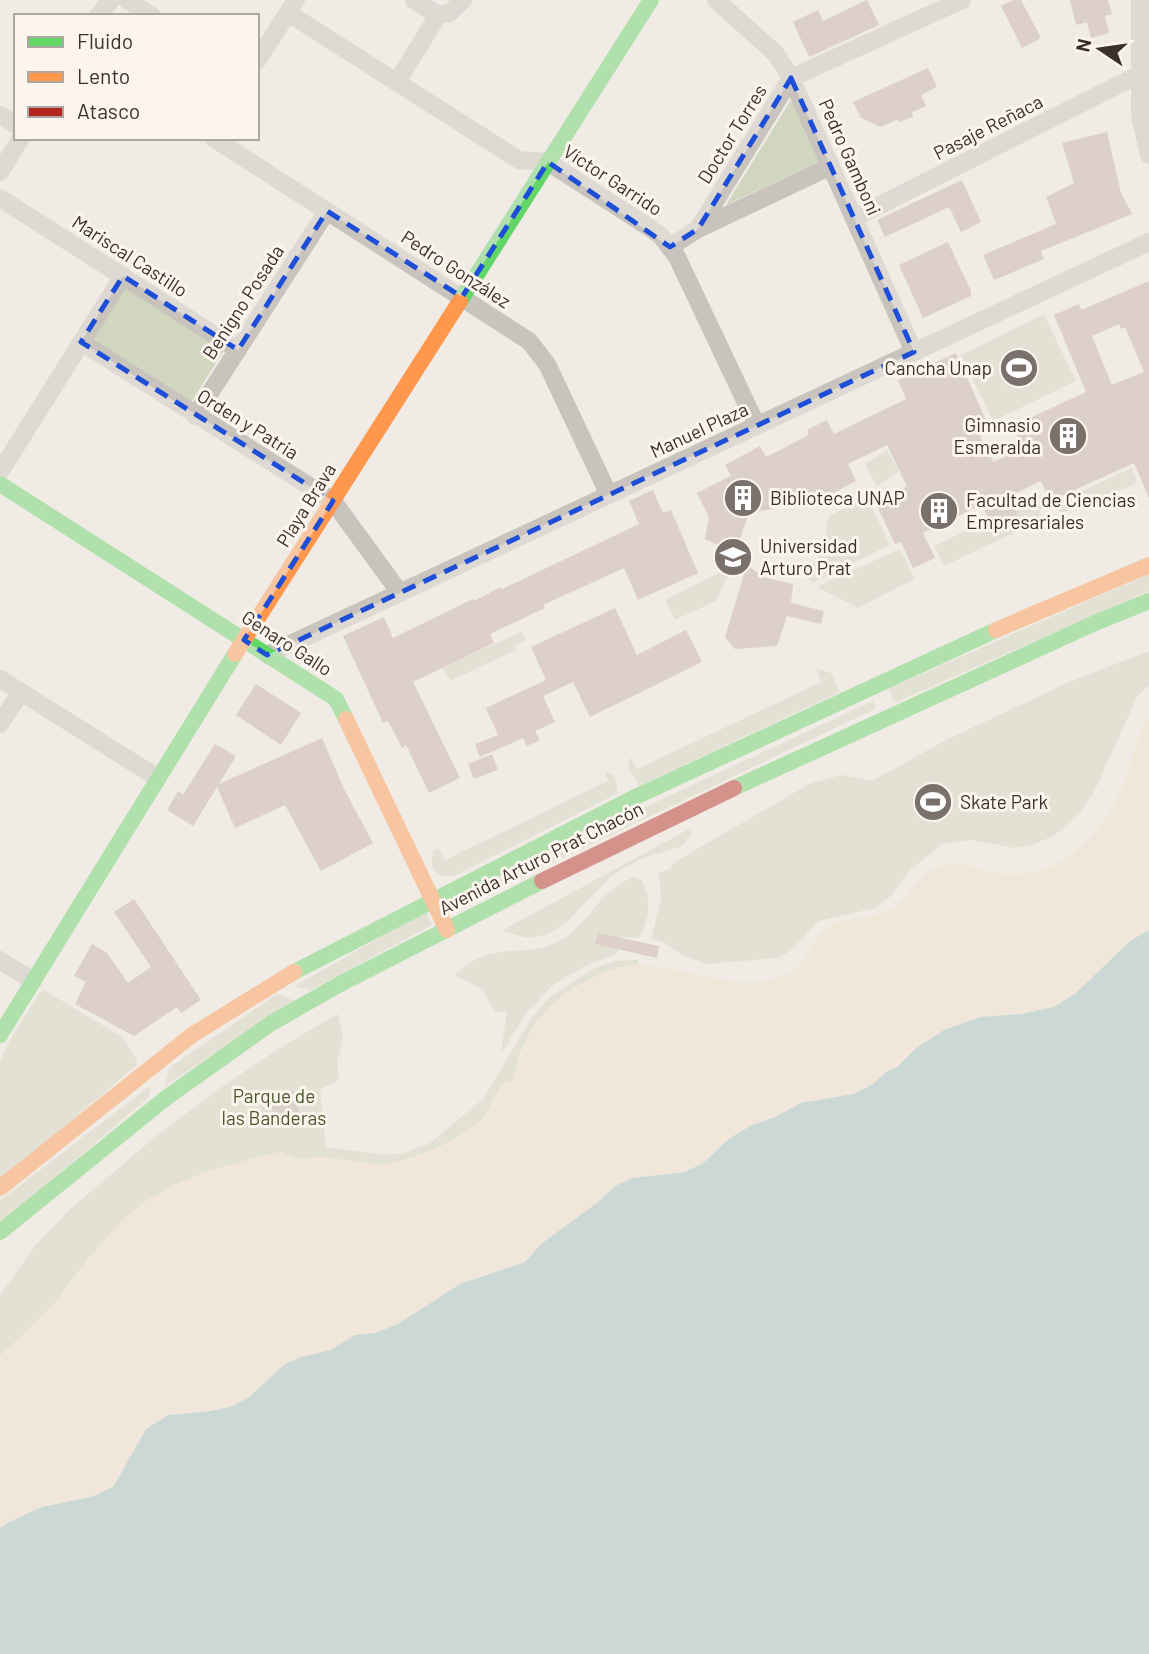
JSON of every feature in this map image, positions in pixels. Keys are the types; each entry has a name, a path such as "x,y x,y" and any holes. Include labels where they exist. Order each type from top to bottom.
{"main road":[{"name":"Playa Brava","path":"0,1035 244,640 651,0"},
{"name":"Genaro Gallo","path":"0,484 336,699 447,930"},
{"name":"Avenida Arturo Prat Chacón","path":"0,1188 158,1060 228,1012 300,968 633,798 1043,608 1149,565"},
{"name":"Avenida Arturo Prat Chacón","path":"0,1232 150,1109 240,1045 306,1003 573,863 698,803 1149,601"}],"street":[{"path":"127,0 149,14"},
{"path":"414,0 438,15 450,13 463,0"},
{"name":"Pedro Gamboni","path":"716,0 776,54 791,78 914,352"},
{"name":"Doctor Torres","path":"698,229 791,78 962,0"},
{"path":"1140,0 1140,115 1149,155"},
{"path":"259,58 292,6"},
{"name":"Víctor Garrido","path":"292,6 397,82 519,160 548,162 661,236 682,268 757,426"},
{"path":"397,82 438,15"},
{"name":"Pasaje Reñaca","path":"855,218 1140,74"},
{"path":"0,172 20,140"},
{"name":"Pedro González","path":"216,140 528,341 543,356 609,495"},
{"path":"670,247 698,229 831,166"},
{"name":"Mariscal Castillo","path":"0,198 238,350"},
{"name":"Benigno Posada","path":"195,416 327,211"},
{"name":"Manuel Plaza","path":"267,655 1149,242"},
{"path":"0,472 122,276"},
{"name":"Orden y Patria","path":"81,342 333,501 400,593"},
{"path":"0,679 158,778"},
{"path":"0,724 20,692"},
{"path":"0,960 33,981"}],"highlighted area":[{"path":"791,78 914,352 267,655 244,640 333,501 81,342 123,276 238,350 327,211 462,297 548,162 670,247 698,229"}],"green space":[{"path":"791,100 820,161 726,205"},
{"path":"123,286 224,350 190,404 89,341"},
{"name":"Cancha Unap","path":"1044,314 1076,381 993,421 961,355"},
{"path":"887,450 899,472 877,486 865,464"},
{"path":"1132,468 1137,483 1060,514 1054,504"},
{"path":"1038,496 1046,506 1039,511 1043,519 944,566 934,546 991,519 995,526 1018,516 1015,507"},
{"path":"867,497 890,545 812,583 807,573 823,549 829,516"},
{"path":"900,549 915,579 858,608 817,587"},
{"path":"719,573 728,576 716,601 675,620 665,600"},
{"path":"1149,574 1149,591 896,702 892,698 890,688"},
{"path":"522,632 526,640 514,646 516,650 450,681 443,667"},
{"name":"Skate Park","path":"1149,651 1149,685 1137,697 1095,790 1080,813 1054,836 1014,848 972,840 943,844 911,869 891,896 875,908 819,921 790,951 778,958 708,964 684,956 662,941 651,939 661,900 659,872 670,869 673,863 811,783 842,775 872,781 946,740 1067,683"},
{"path":"816,668 831,673 840,692 639,786 628,767 630,757 637,769 821,682"},
{"path":"873,701 875,709 480,897 475,890 475,886"},
{"path":"605,770 615,777 618,793 454,876 442,876 435,870 432,862 434,850 438,848 445,860 608,781"},
{"path":"691,828 691,836 680,847 640,859 612,875 567,922 547,935 528,938 501,931"},
{"path":"634,877 641,880 645,887 648,902 647,916 639,938 621,937 618,953 583,967 552,986 527,1012 501,1054 507,1011 495,1012 483,990 454,975 486,955 542,948 561,940 580,925 612,890"},
{"path":"426,911 432,925 311,990 295,986"},
{"name":"Parque de las Banderas","path":"638,960 638,965 619,968 584,982 553,1004 529,1034 516,1067 513,1083 503,1082 484,1117 463,1134 436,1149 383,1165 321,1157 295,1159 281,1152 231,1165 177,1184 138,1207 92,1254 50,1309 32,1327 0,1381 0,1295 35,1246 69,1210 161,1132 286,1044 338,1014 343,1039 337,1062 339,1080 320,1089 326,1147 384,1155 404,1153 430,1143 483,1099 531,1019 549,998 592,969 616,961"},
{"path":"44,990 122,1037 136,1058 137,1065 0,1181 0,1061 39,993"},
{"path":"277,994 295,1001 165,1086 169,1068"},
{"path":"151,1085 149,1097 0,1224 0,1201"}],"sand":[{"path":"1149,717 1149,930 1098,971 1076,993 1054,1007 1021,1014 980,1017 944,1030 916,1048 897,1067 886,1072 873,1084 853,1094 801,1103 775,1117 752,1125 730,1138 703,1163 685,1172 642,1177 615,1186 525,1262 476,1278 398,1324 375,1333 355,1335 331,1350 285,1364 249,1397 233,1406 168,1415 118,1475 113,1487 85,1498 27,1514 0,1528 0,1355 46,1312 110,1233 138,1207 188,1179 225,1166 281,1152 295,1159 321,1157 383,1165 436,1149 463,1134 484,1117 503,1082 513,1082 530,1033 549,1008 576,987 609,971 626,966 657,966 729,981 766,981 792,972 804,960 822,931 829,926 890,910 933,869 948,864 961,864 1011,874 1039,871 1056,864 1087,841 1112,809"}],"water":[{"path":"1149,930 1149,1654 0,1654 0,1528 42,1507 91,1497 113,1487 146,1429 168,1415 233,1406 249,1397 285,1364 331,1350 355,1335 375,1333 398,1324 460,1284 525,1262 541,1244 598,1202 615,1186 632,1178 685,1172 703,1163 730,1138 752,1125 775,1117 801,1103 853,1094 873,1084 886,1072 897,1067 916,1048 944,1030 980,1017 1021,1014 1054,1007 1076,993 1130,941"}],"building":[{"path":"867,0 879,25 809,57 793,22 818,10 823,21"},
{"path":"1013,0 1021,0 1041,38 1022,48 1001,6"},
{"path":"1070,0 1108,0 1112,14 1105,16 1109,33 1091,38 1087,22 1076,25"},
{"path":"928,68 937,87 921,95 926,106 912,112 913,117 899,122 898,119 881,127 861,118 853,102"},
{"path":"1107,132 1121,193 1132,214 1041,251 1044,259 994,280 983,255 1056,224 1046,197 1074,183 1062,143"},
{"path":"962,180 981,222 961,232 949,207 885,237 877,220"},
{"path":"948,242 971,296 923,318 899,265"},
{"path":"1149,281 1149,498 1134,463 1050,501 1041,481 1010,496 1018,515 994,527 981,505 923,533 935,558 913,568 901,542 895,544 875,502 907,486 887,445 848,464 856,481 811,505 789,496 772,509 749,513 735,553 705,539 709,517 697,493 731,476 725,465 760,446 766,457 809,435 807,430 827,420 834,434 906,399 898,380 956,353 991,431 980,436 993,462 1023,449 1013,426 1086,392 1054,315 1079,304 1081,310","holes":["1119,324 1121,329 1125,327 1144,372 1112,385 1092,336"]},
{"path":"653,490 663,513 671,510 698,573 638,600 624,568 543,605 545,608 490,634 494,643 413,682 460,778 429,793 406,745 402,748 388,721 383,723 343,636 384,617 393,638 473,599 474,601 501,587 502,589 639,524 629,501"},
{"path":"747,565 763,577 793,584 791,603 824,611 821,624 787,616 777,646 735,649 725,637"},
{"path":"615,608 637,655 686,630 702,662 590,717 573,682 543,696 555,722 535,731 540,740 527,746 523,738 480,757 475,744 498,735 486,708 546,680 531,647"},
{"path":"256,684 301,713 281,745 236,715"},
{"path":"322,738 344,789 373,843 321,871 285,805 235,828 217,787 193,826 167,810 178,791 183,795 215,744 236,756 219,784"},
{"path":"492,754 498,770 474,779 468,764"},
{"path":"134,899 201,1000 181,1013 177,1007 134,1036 75,1004 86,982 74,976 92,944 107,953 128,983 151,967 114,912"},
{"path":"598,933 659,946 657,958 595,944"},
{"path":"294,1091 300,1116 275,1122 269,1096"}],"traffic: fast":[{"path":"460,301 651,0"},
{"path":"0,484 336,699 346,719"},
{"path":"734,788 1095,623 1149,601"},
{"path":"294,972 633,798 996,630"},
{"path":"0,1035 235,654"},
{"path":"0,1232 166,1098 270,1024 340,984 542,881"}],"traffic: slow":[{"path":"235,654 460,301"},
{"path":"996,630 1149,565"},
{"path":"346,719 447,930"},
{"path":"0,1188 192,1035 294,972"}],"traffic: jam":[{"path":"542,881 734,788"}],"place":[{"name":"Cancha Unap","path":"1019,368"},
{"name":"Gimnasio Esmeralda","path":"1068,436"},
{"name":"Biblioteca UNAP","path":"743,498"},
{"name":"Facultad de Ciencias Empresariales","path":"939,511"},
{"name":"Universidad Arturo Prat","path":"733,557"},
{"name":"Skate Park","path":"933,802"}]}
